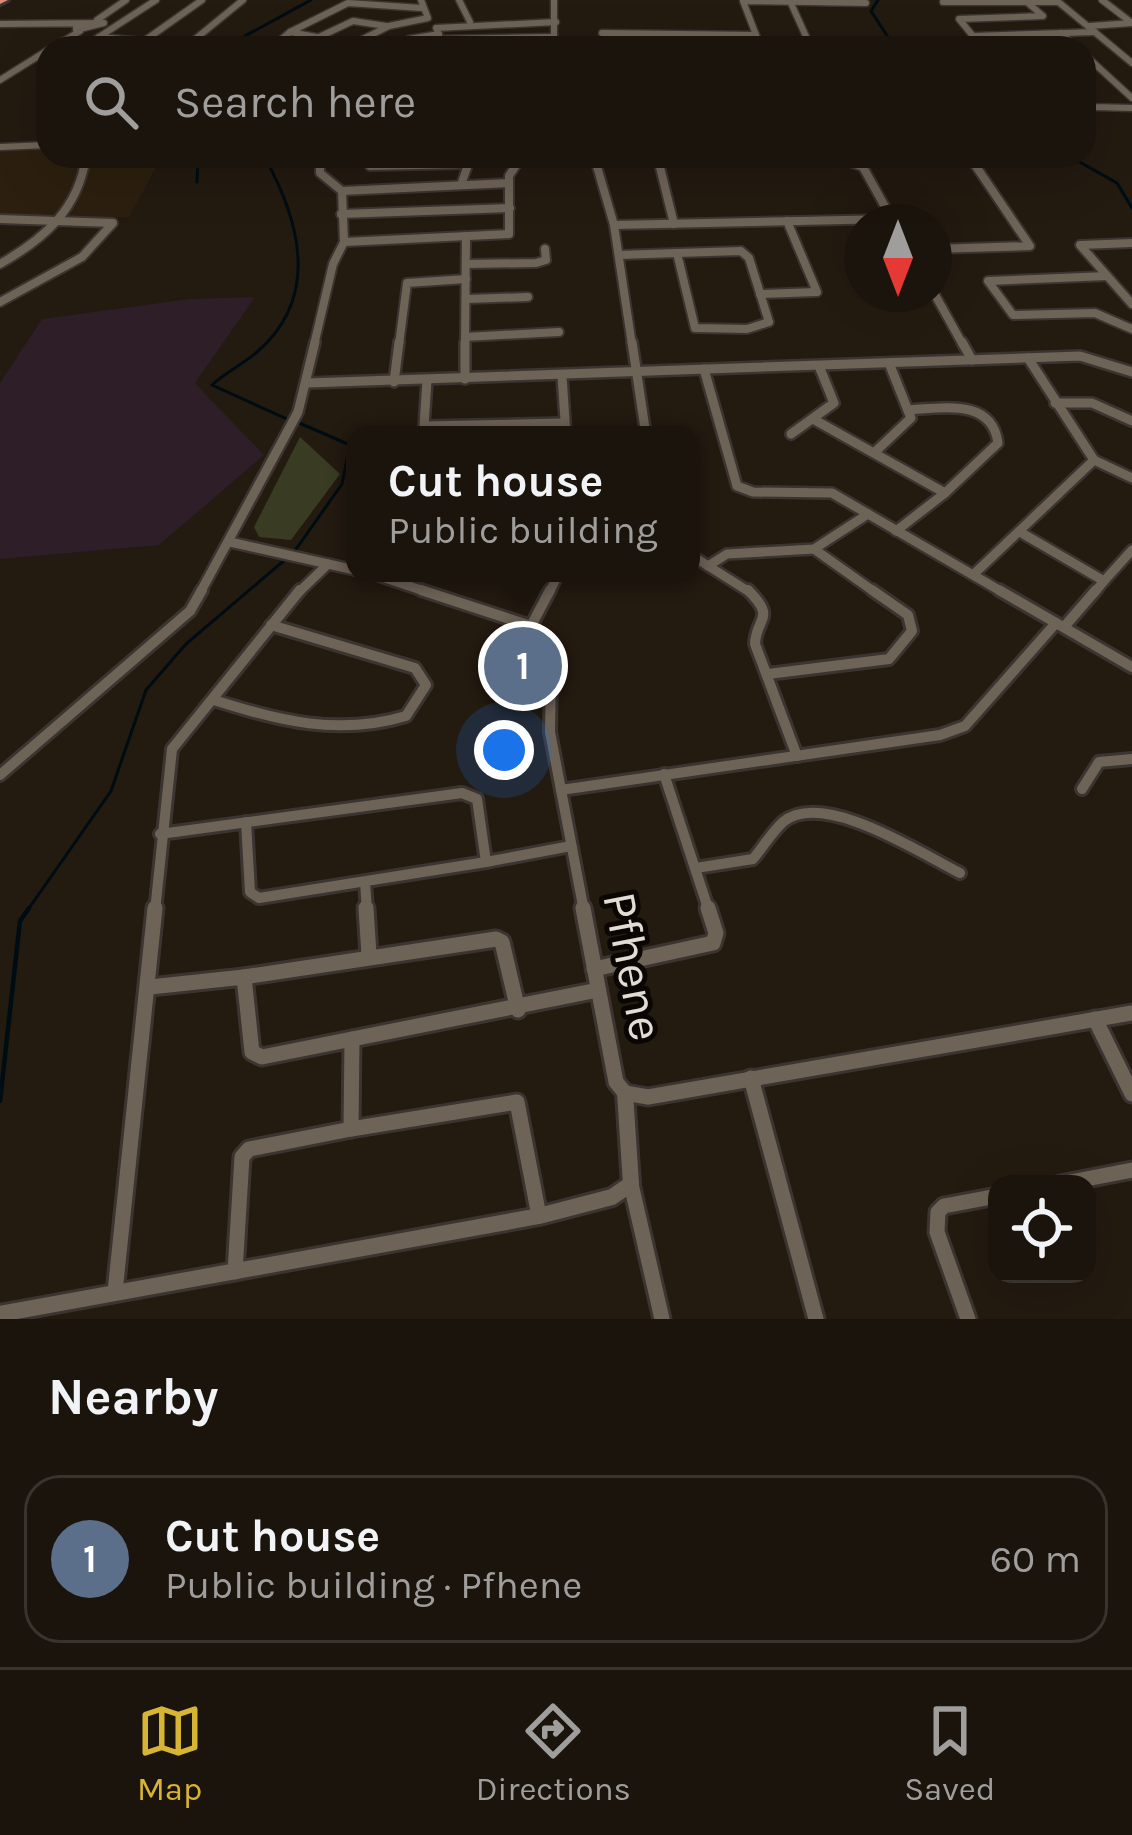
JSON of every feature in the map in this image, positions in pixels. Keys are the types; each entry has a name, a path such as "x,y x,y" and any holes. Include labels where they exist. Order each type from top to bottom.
{"street":[{"path":"99,24 126,0"},
{"path":"100,36 156,0"},
{"path":"151,36 202,0"},
{"path":"199,36 243,0"},
{"path":"459,0 470,22"},
{"path":"554,0 554,36"},
{"path":"1088,26 1132,22 1102,0"},
{"path":"285,36 343,4 369,1 421,4 438,34"},
{"path":"757,36 743,1 866,3"},
{"path":"943,2 1057,1 1132,63"},
{"path":"790,2 806,36"},
{"path":"1028,3 1042,16 959,19 973,36 1095,32"},
{"path":"370,36 389,26 428,18"},
{"path":"322,36 352,21 389,26"},
{"path":"426,36 470,22 556,22"},
{"path":"0,24 112,28"},
{"path":"67,36 78,27"},
{"path":"290,32 309,36"},
{"path":"602,33 654,36"},
{"path":"438,34 461,36"},
{"path":"1109,44 1132,43"},
{"path":"0,80 36,58"},
{"path":"1096,65 1132,98"},
{"path":"1096,107 1132,108"},
{"path":"0,147 36,146"},
{"path":"0,264 26,250 59,220 85,168"},
{"path":"320,168 342,191 509,183"},
{"path":"374,168 384,187"},
{"path":"461,185 463,168"},
{"path":"344,242 512,232 509,183 516,168"},
{"path":"597,168 614,225 644,426"},
{"path":"660,168 674,224"},
{"path":"864,168 884,204"},
{"path":"952,248 1030,246 977,168"},
{"path":"0,776 190,611 298,412 333,264 344,242 342,191"},
{"path":"341,214 510,208"},
{"path":"0,219 112,225 82,257 0,302"},
{"path":"614,225 844,220"},
{"path":"760,294 818,292 788,221"},
{"path":"464,379 466,236"},
{"path":"1118,323 1132,307 1080,245 1132,243"},
{"path":"0,249 26,250"},
{"path":"466,264 542,262 545,249"},
{"path":"619,254 741,250 769,322 748,329 695,328 677,253"},
{"path":"1107,276 988,280 1013,316 1095,314 1132,329"},
{"path":"394,382 407,283 466,279"},
{"path":"466,299 528,297"},
{"path":"945,312 972,360"},
{"path":"465,338 559,332"},
{"path":"307,383 1080,356 1132,372"},
{"path":"1028,358 1094,460 1132,478"},
{"path":"875,452 907,427 908,410 890,363"},
{"path":"791,434 834,404 819,366"},
{"path":"704,369 737,486 753,492 824,491 1132,667"},
{"path":"562,376 564,426"},
{"path":"427,380 424,426 563,423"},
{"path":"1055,403 1092,403 1132,421"},
{"path":"896,531 998,443 988,416 968,407 908,410"},
{"path":"813,419 945,493"},
{"path":"974,574 1094,460"},
{"path":"709,566 727,554 814,550 868,514"},
{"path":"1020,532 1104,581"},
{"path":"230,542 346,568"},
{"path":"767,674 890,659 912,631 908,615 814,550"},
{"path":"562,790 940,735 965,726 1132,550"},
{"path":"700,560 751,591 765,609 766,623 754,637 796,756"},
{"path":"115,1292 172,749 271,625 328,564"},
{"path":"401,582 531,626 555,582"},
{"path":"214,700 301,728 332,727 406,716 426,685 425,676 415,668 271,625"},
{"name":"Pfhene","path":"531,626 551,670 550,732 616,1082 625,1093 631,1184 662,1319"},
{"path":"1082,789 1084,775 1094,764 1117,757 1132,759"},
{"path":"594,969 713,944 716,933 664,774"},
{"path":"160,834 469,793 477,799 486,862"},
{"path":"695,868 753,859 786,819 827,814 859,822 960,873"},
{"path":"246,822 254,897 572,846"},
{"path":"365,882 369,955"},
{"path":"150,987 496,939 504,948 518,1010"},
{"path":"244,976 256,1056 518,1010 598,990"},
{"path":"625,1093 648,1097 1132,1013"},
{"path":"1096,1019 1132,1094"},
{"path":"351,1130 352,1039"},
{"path":"751,1078 816,1319"},
{"path":"235,1273 242,1157 249,1149 517,1102 523,1109 539,1216"},
{"path":"1096,1177 1132,1170"},
{"path":"0,1314 539,1216 612,1197 631,1184"},
{"path":"968,1319 938,1232 938,1213 944,1206 988,1198"}],"shaded area":[{"path":"36,148 36,168 156,168 129,217 0,217 0,149"},
{"path":"255,297 195,383 264,455 159,545 0,559 0,383 42,319 189,299"}],"green space":[{"path":"300,437 340,474 291,540 259,537 254,527"}],"waterway":[{"path":"245,36 311,0"},
{"path":"878,0 871,11 887,36"},
{"path":"197,182 198,168"},
{"path":"270,168 294,231 297,282 277,330 257,352 212,385 287,419"},
{"path":"1090,168 1117,183 1132,208"},
{"path":"297,422 346,443"},
{"path":"294,552 342,484 346,464"},
{"path":"27,911 111,791 146,690 186,644 287,558"},
{"path":"0,1101 20,921 29,908"}],"place":[{"name":"Cut house","path":"523,666"}]}
